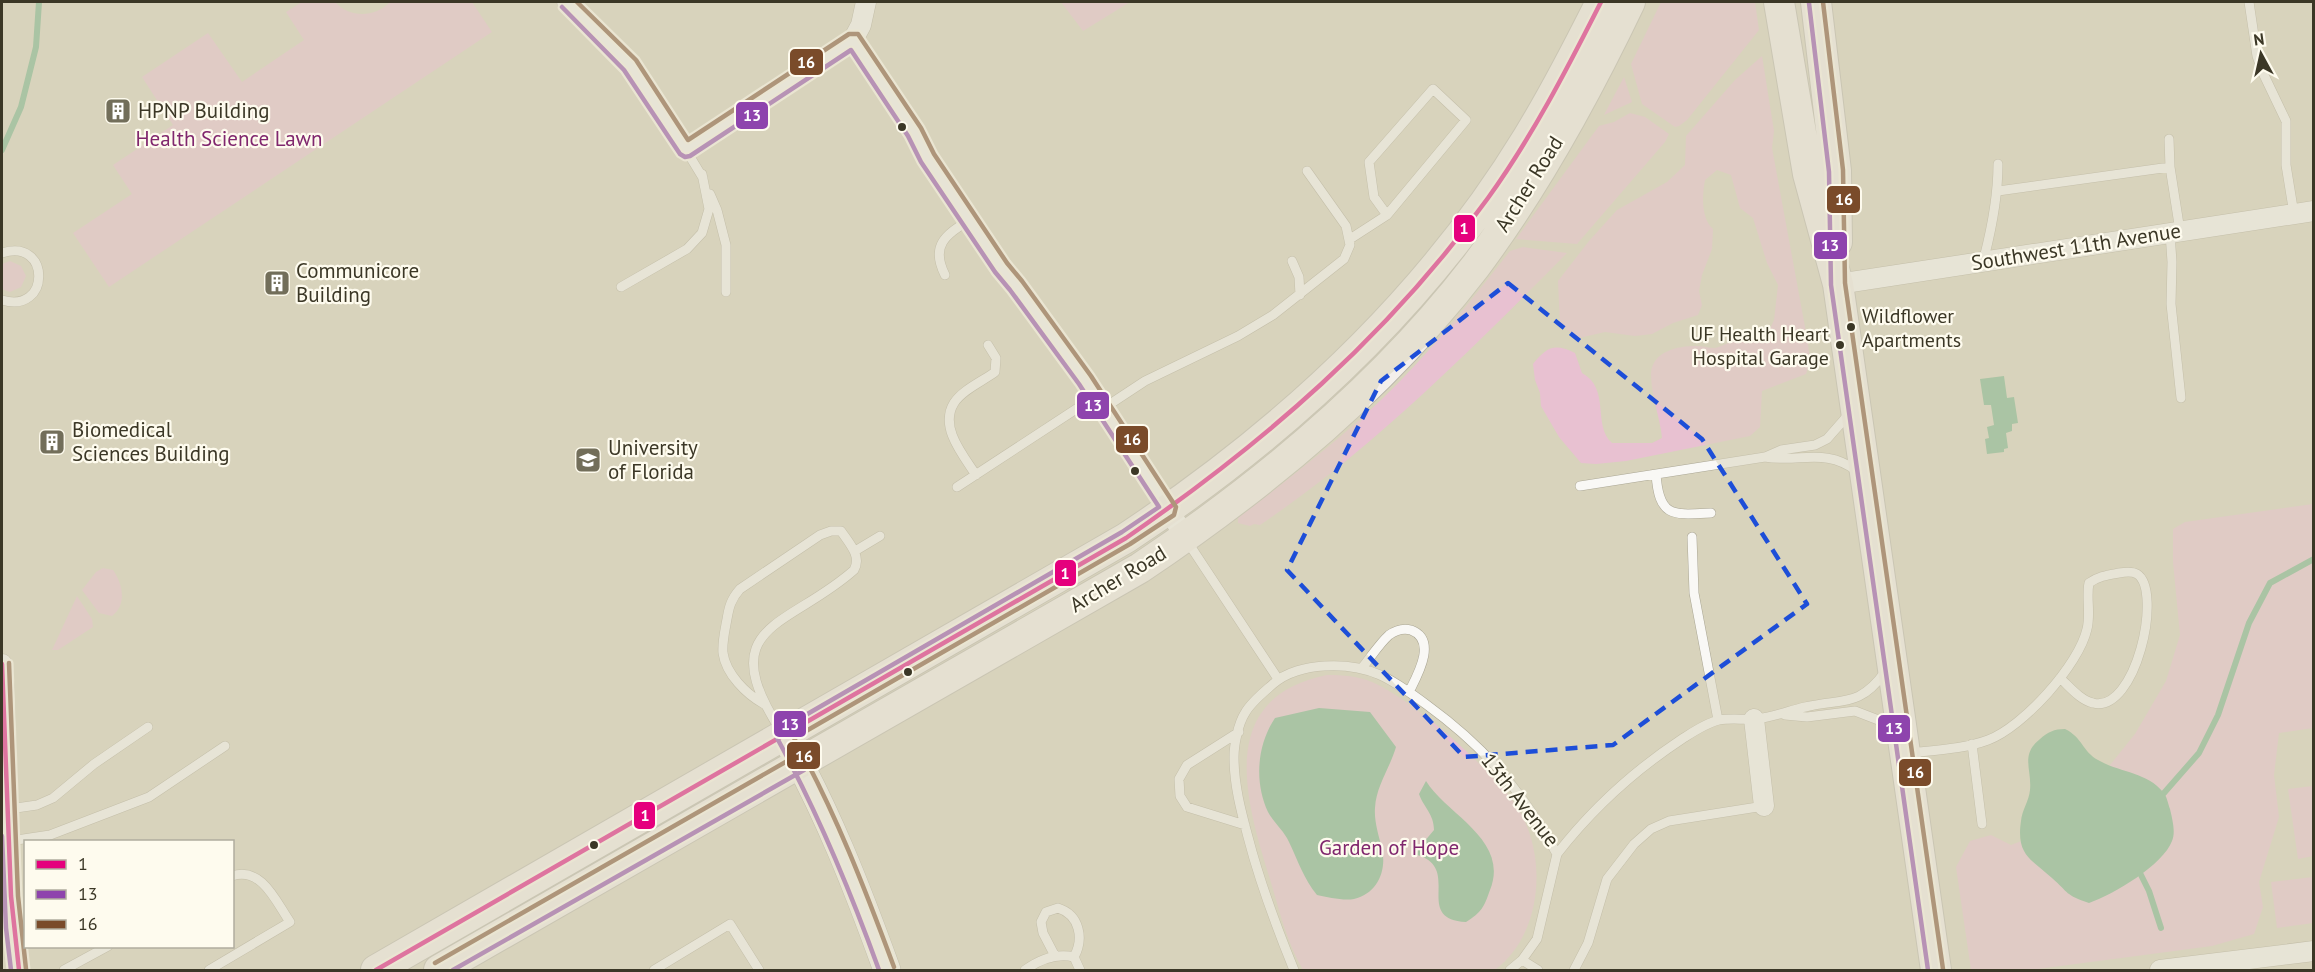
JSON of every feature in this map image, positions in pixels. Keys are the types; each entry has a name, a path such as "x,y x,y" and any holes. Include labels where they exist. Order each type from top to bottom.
{"main road":[{"name":"Archer Road","path":"439,970 1140,568 1186,538 1291,456 1388,367 1474,267 1515,211 1556,90 1601,2"},
{"name":"Archer Road","path":"376,970 1126,538 1222,471 1269,432 1364,345 1410,296 1491,193 1538,147 1599,63 1630,2"},
{"path":"1779,2 1808,174 1838,284 1892,663 1932,967"},
{"path":"1816,2 1836,171 1838,284"}],"street":[{"path":"563,3 593,26 630,65 686,150 853,40 861,25 866,2"},
{"path":"853,40 915,132 927,158 1001,268 1016,285 1100,402 1186,538"},
{"name":"Southwest 11th Avenue","path":"1838,284 2304,212"},
{"path":"2,664 13,928 19,970"},
{"path":"1754,719 1764,806"},
{"path":"784,735 800,763 840,849 887,970"},
{"path":"2160,970 2313,951"}],"lane":[{"path":"2249,2 2257,56 2286,121 2286,165 2304,212"},
{"path":"1350,239 1386,215 1466,120 1433,89 1369,162 1374,197 1386,215"},
{"path":"2169,139 2175,232 2170,304 2181,398"},
{"path":"686,150 702,174 717,210 726,245 726,292"},
{"path":"1983,262 1995,219 1998,164"},
{"path":"1998,191 2170,167"},
{"path":"957,487 1100,402 1238,336 1300,295 1344,259 1349,250 1350,239 1346,226 1307,171"},
{"path":"621,287 687,249 702,233 709,209 702,174"},
{"path":"945,274 939,263 940,246 947,234 969,220"},
{"path":"2,252 20,251 28,255 38,268 40,277 38,286 27,299 18,303 2,300"},
{"path":"1292,261 1299,276 1300,295"},
{"path":"976,475 958,448 950,428 950,414 955,402 963,393 995,372 996,358 988,345"},
{"path":"1580,486 1765,457 1781,450 1815,445 1827,439 1856,406"},
{"path":"1765,457 1782,460 1817,455 1833,458 1848,464 1866,477"},
{"path":"1656,474 1661,504 1670,512 1685,515 1711,513"},
{"path":"764,704 742,688 726,662 723,637 732,598 740,589 820,535 831,531 841,531 855,551 857,559 854,570 772,625 756,645 753,669 764,704 784,735"},
{"path":"855,551 880,536"},
{"path":"1692,537 1694,593 1719,720"},
{"path":"1186,538 1278,679 1245,713 1234,755 1235,780 1237,799 1263,891 1294,970"},
{"path":"1903,744 1972,744 1998,735 2033,707 2060,678 2082,644 2087,629 2089,583 2103,575 2131,572 2137,574 2144,585 2146,599 2143,644 2119,694 2111,701 2094,703 2086,700 2060,678"},
{"path":"1362,668 1390,635 1400,629 1418,633 1424,641 1425,652 1409,692"},
{"name":"13th Avenue","path":"1278,679 1317,666 1341,665 1362,668 1386,677 1467,735 1499,767 1521,795 1557,854 1588,816 1680,741 1719,720 1754,719 1780,715 1805,707 1850,701 1863,696 1877,684 1892,663"},
{"name":"13th Avenue","path":"1780,715 1807,717 1855,711 1881,721 1903,744"},
{"path":"9,809 37,805 53,798 85,770 148,728"},
{"path":"1239,732 1187,765 1179,779 1180,796 1187,807 1245,825"},
{"path":"1972,744 1982,824"},
{"path":"10,841 50,836 149,797 225,746"},
{"path":"1574,970 1588,943 1607,879 1634,843 1651,829 1669,821 1764,806"},
{"path":"1510,970 1522,960 1537,939 1557,854"},
{"path":"209,970 290,922 258,878 244,874 234,876"},
{"path":"1055,956 1043,933 1041,922 1046,912 1058,908 1068,913 1078,931 1080,946 1074,957"},
{"path":"654,970 730,924 759,970"},
{"path":"71,969 105,948"},
{"path":"1025,970 1055,956 1074,957"},
{"path":"1074,957 1080,970"},
{"path":"1522,960 1538,970"}],"highlighted area":[{"path":"1508,283 1702,439 1807,604 1613,745 1464,757 1287,570 1381,381"}],"green space":[{"name":"Health Science Lawn","path":"302,2 335,2 347,11 362,14 377,11 390,2 472,2 492,32 109,287 73,233 132,194 113,165 173,125 142,77 208,33 242,82 304,40 286,12"},
{"path":"1061,2 1130,2 1083,31"},
{"path":"1661,2 1755,2 1759,30 1687,120 1675,127 1642,104 1631,64"},
{"path":"1762,56 1774,131 1772,148 1808,343 1810,362 1806,374 1762,391 1760,427 1750,436 1626,461 1581,463 1559,437 1541,406 1533,364 1547,350 1562,348 1575,353 1582,373 1591,380 1596,388 1603,427 1612,443 1652,443 1662,438 1651,382 1652,366 1656,360 1667,351 1682,347 1715,348 1732,342 1765,340 1774,320 1778,285 1767,263 1753,218 1740,208 1731,175 1717,170 1705,180 1704,186 1704,213 1713,229 1712,249 1702,275 1699,291 1702,305 1698,315 1673,323 1652,334 1635,336 1605,332 1579,338 1560,325 1558,281 1617,210 1667,182 1685,165 1686,136 1735,80"},
{"path":"1624,77 1632,102 1604,115 1606,111"},
{"path":"1630,113 1645,117 1669,134 1665,142 1577,244 1516,239 1599,126 1614,122"},
{"path":"1523,247 1567,253 1458,361 1343,464 1260,525 1250,526 1238,523 1238,518 1330,446 1382,399 1433,346 1510,251"},
{"path":"10,261 21,266 26,276 21,287 10,292 2,289 2,264"},
{"path":"2313,504 2313,728 2279,733 2274,775 2279,817 2259,882 2263,907 2254,934 2212,946 2030,970 1971,970 1956,867 1970,841 1991,835 2011,845 2050,830 2106,770 2135,734 2166,681 2180,635 2173,562 2173,529 2185,522"},
{"path":"103,568 113,570 121,588 122,600 112,616 99,613 82,590 96,572"},
{"path":"77,596 92,619 93,627 58,650 52,650"},
{"name":"Garden of Hope","path":"1327,675 1350,676 1367,680 1408,704 1472,756 1517,807 1527,826 1533,848 1536,893 1523,936 1511,955 1495,970 1303,970 1287,936 1260,845 1247,783 1247,754 1254,727 1268,704 1292,687"},
{"path":"2313,786 2313,856 2298,859 2288,789"},
{"path":"2313,877 2313,923 2277,928 2271,882"}],"shaded area":[{"path":"2004,376 2007,398 2014,397 2018,423 2012,424 2012,431 2006,433 2008,448 2004,449 2004,452 1987,454 1985,439 1989,438 1987,427 1994,425 1991,405 1984,405 1980,379"},
{"path":"1319,708 1370,712 1396,747 1378,792 1375,808 1383,857 1381,873 1379,880 1369,892 1354,899 1317,895 1287,838 1268,812 1261,788 1259,776 1261,752 1275,718"},
{"path":"2065,729 2075,736 2093,757 2141,776 2156,785 2166,798 2173,825 2172,841 2159,860 2124,886 2089,903 2068,893 2032,861 2021,842 2022,817 2030,790 2028,763 2030,751 2046,734 2054,730"},
{"path":"1426,781 1473,830 1484,843 1491,857 1494,872 1488,896 1479,912 1466,922 1450,919 1442,912 1436,871 1430,861 1417,855 1418,849 1434,830 1431,815 1419,794"}],"waterway":[{"path":"2,150 21,107 36,47 39,2"},
{"path":"2164,793 2199,753 2218,715 2249,623 2270,583 2314,559"},
{"path":"2140,873 2149,891 2161,928"}],"transit line":[{"name":"16","path":"577,2 636,60 688,140 849,34 858,34 1007,263 1091,376 1176,507 1174,515 1130,544 794,738 836,822 894,967"},
{"name":"1","path":"376,970 1126,538 1227,464 1322,384 1409,296 1449,248 1488,198 1534,127 1601,2"},
{"name":"16","path":"1823,2 1843,170 1845,283 1943,969"},
{"name":"13","path":"1809,3 1829,172 1831,285 1928,970"},
{"name":"13","path":"562,7 624,70 680,154 685,157 690,156 851,50 908,136 921,162 995,272 1079,384 1159,507 1122,532 778,731 777,738 832,852 879,970"},
{"name":"16","path":"9,663 18,896 26,969"},
{"name":"1","path":"2,664 11,896 19,970"},
{"name":"16","path":"435,963 796,756"},
{"name":"13","path":"453,970 804,770"},
{"name":"13","path":"2,836 6,928 11,970"}],"place":[{"name":"HPNP Building","path":"118,111"},
{"name":"Communicore Building","path":"277,283"},
{"name":"Wildflower Apartments","path":"1851,327"},
{"name":"UF Health Heart Hospital Garage","path":"1840,345"},
{"name":"Biomedical Sciences Building","path":"52,442"},
{"name":"University of Florida","path":"588,460"}]}
